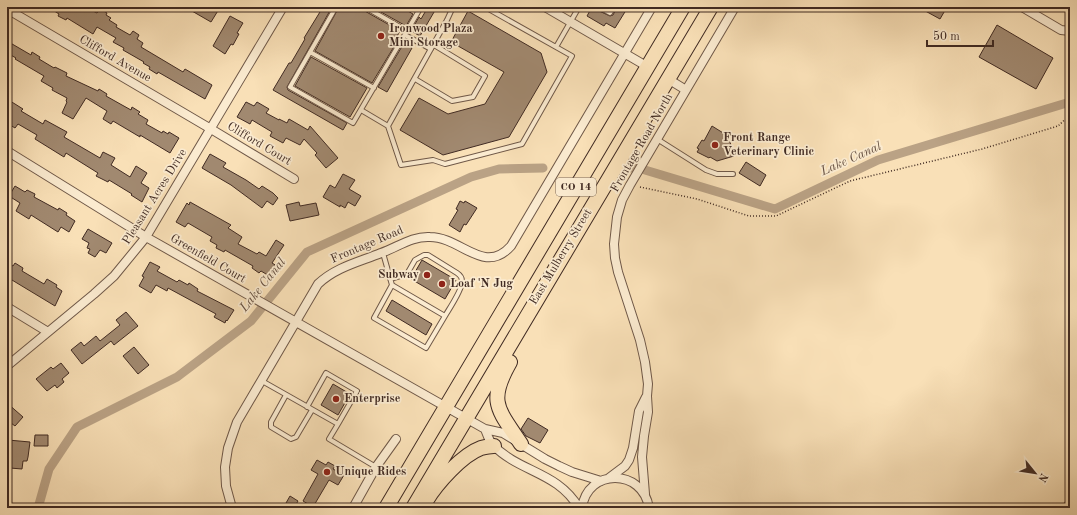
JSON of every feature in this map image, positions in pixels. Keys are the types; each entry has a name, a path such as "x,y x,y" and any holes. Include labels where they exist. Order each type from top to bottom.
{"highway":[{"name":"East Mulberry Street","path":"386,508 683,7"},
{"name":"East Mulberry Street","path":"413,508 711,7"},
{"path":"521,444 501,414 496,392 504,372 543,305 555,268"},
{"path":"422,508 437,486 459,463 470,454 481,448 494,446"}],"street":[{"path":"545,7 648,67"},
{"name":"Frontage Road","path":"232,508 226,486 225,467 228,448 237,422 318,284 325,277 339,269 383,253 410,240 428,237 435,237 453,242 482,257 489,258 504,254 511,246 652,7"},
{"name":"Frontage Road North","path":"646,396 648,384 640,340 614,258 614,234 617,217 622,200 630,185 735,7"},
{"path":"1022,7 1062,30 1070,31"},
{"name":"Pleasant Acres Drive","path":"7,366 114,276 146,237 211,129 279,8"},
{"name":"Clifford Avenue","path":"7,9 211,129"},
{"path":"668,79 686,90"},
{"name":"Clifford Court","path":"211,129 294,179"},
{"name":"Greenfield Court","path":"7,151 146,237 466,419 485,429 503,433 545,459 572,472 605,480 623,478 638,486 645,494"},
{"path":"7,307 48,332"},
{"path":"581,508 589,490 625,466 629,460 633,448 639,411 646,396"},
{"path":"646,396 648,412 642,457 645,494 649,508"},
{"path":"485,429 494,446 505,455 554,481 573,497 581,508"},
{"path":"353,508 376,467 396,439"},
{"path":"1066,508 1070,503"}],"lane":[{"path":"336,7 290,87 354,123 421,7"},
{"path":"366,7 406,33 485,76 473,97 452,101 415,79"},
{"path":"388,126 453,7"},
{"path":"361,110 388,126 401,165 433,160 445,164 522,144 572,56 485,7"},
{"path":"556,47 579,7"},
{"path":"599,7 610,13 614,7"},
{"path":"310,52 374,88"},
{"path":"657,139 706,170 717,174 733,174"},
{"path":"383,253 392,285 445,316"},
{"path":"390,279 407,274 415,260 424,255 458,273 461,277 463,282 461,289 426,348 374,318 392,285"},
{"path":"307,407 326,373 357,391 329,439 376,467"},
{"path":"262,381 338,424"},
{"path":"286,395 271,422 271,428 291,439 296,437 312,410"}],"path":[{"path":"630,185 697,199 749,216 776,216 850,181 982,149 1058,126 1070,115"}],"building":[{"path":"48,7 81,7 88,11 89,9 97,13 100,9 107,13 106,15 111,18 109,20 117,25 116,27 130,35 133,31 139,35 137,39 143,43 141,47 183,72 185,69 212,85 205,99 158,72 157,74 149,69 150,67 143,63 144,62 123,50 124,48 113,42 116,38 97,27 93,34 67,18 66,20 58,16 59,14"},
{"path":"185,7 215,7 219,9 211,22"},
{"path":"323,7 332,7 287,87 288,90 347,123 343,130 273,90 289,63 291,63"},
{"path":"339,7 362,7 363,10 400,31 396,38 398,40 372,83 315,51"},
{"path":"372,7 401,7 413,14 406,26"},
{"path":"428,7 437,7 420,36 411,31 419,17 421,19"},
{"path":"592,7 596,7 597,10 610,16 613,15 617,7 628,7 615,28 606,23 604,26 587,16"},
{"path":"918,7 947,7 940,19"},
{"path":"468,11 541,53 547,72 509,137 443,155 400,130 419,98 448,114 485,104 504,72 451,42"},
{"path":"230,16 243,23 237,33 239,34 233,45 231,44 225,54 213,46"},
{"path":"997,25 1053,58 1036,89 979,57"},
{"path":"7,41 31,55 32,52 40,57 39,59 54,68 55,67 67,73 66,76 98,91 99,89 107,94 106,96 131,110 132,107 140,112 138,114 148,120 146,124 162,133 163,131 168,134 169,132 179,138 170,153 113,121 111,124 103,119 107,111 86,98 73,119 62,113 67,102 67,98 52,90 53,88 41,81 44,76 7,53"},
{"path":"404,43 412,48 387,92 378,87"},
{"path":"311,57 367,88 350,117 295,86"},
{"path":"7,99 23,109 21,111 43,124 45,120 67,132 64,137 100,158 103,152 115,158 111,165 130,177 136,166 147,173 141,183 149,188 142,202 109,180 108,182 96,176 98,173 66,153 64,157 35,139 37,135 18,124 15,128 7,123"},
{"path":"246,102 254,106 257,102 269,109 266,113 287,123 289,119 308,130 310,126 338,158 326,168 315,155 317,153 304,139 300,145 286,138 283,143 270,136 272,132 252,120 250,124 237,117"},
{"name":"Front Range Veterinary Clinic","path":"712,126 728,136 726,139 730,142 734,156 717,161 697,152 699,149 697,148 702,140 704,141"},
{"path":"210,154 226,163 223,167 259,189 262,186 273,193 278,198 273,205 267,201 262,208 231,185 202,168"},
{"path":"746,162 766,175 760,186 739,173"},
{"path":"343,174 355,180 349,189 361,196 355,206 348,202 345,208 340,205 340,207 323,197 330,185 335,188"},
{"path":"15,186 25,192 27,190 35,194 34,197 58,210 59,208 67,213 66,215 75,221 69,232 61,227 58,232 31,215 29,219 16,211 20,203 9,196"},
{"path":"460,201 464,203 465,201 477,208 466,225 464,224 460,232 449,225 458,210 456,209"},
{"path":"190,202 231,225 228,228 242,237 238,244 257,254 259,252 266,256 276,240 284,245 272,263 277,266 271,277 261,271 259,273 252,268 253,266 225,250 224,252 216,248 217,245 210,241 212,237 188,223 185,227 176,222 187,203 189,205"},
{"path":"299,202 300,206 316,203 319,215 290,221 286,205"},
{"path":"88,229 112,243 106,253 100,250 95,257 88,253 90,249 87,248 89,243 82,239"},
{"path":"422,260 456,280 445,299 411,279"},
{"path":"150,262 160,267 157,271 177,282 179,280 188,285 189,283 198,289 197,291 234,310 227,321 226,320 225,323 214,317 216,314 168,288 167,291 156,285 151,293 139,286 144,277 142,276"},
{"path":"7,263 13,266 15,263 23,268 22,271 44,284 47,279 57,285 56,287 62,291 55,306 7,277"},
{"path":"392,300 432,324 426,335 386,311"},
{"path":"126,312 138,326 114,345 111,341 82,364 71,350 81,342 84,346 96,336 100,341 120,325 116,320"},
{"path":"134,347 149,365 138,374 123,356"},
{"path":"61,363 69,373 62,379 64,382 57,388 55,385 47,391 36,379 51,367 53,369"},
{"name":"Enterprise","path":"333,384 350,394 338,415 321,405"},
{"path":"7,403 23,417 15,426 7,420"},
{"path":"528,418 548,430 540,443 526,436 521,429"},
{"path":"35,435 48,435 48,446 34,446"},
{"path":"8,440 30,442 27,461 23,461 22,469 10,468 11,454 7,453"},
{"path":"317,460 326,465 328,462 335,466 333,469 344,475 338,485 329,480 313,507 303,501 318,474 311,470"},
{"path":"290,496 298,501 294,508 286,503"}],"waterway":[{"name":"Lake Canal","path":"645,170 775,209 878,160 1070,102"},
{"name":"Lake Canal","path":"38,508 49,469 77,427 177,377 251,321 307,252 471,177 499,169 543,168"},
{"name":"Lake Canal","path":"628,168 634,168"}],"place":[{"name":"Ironwood Plaza Mini Storage","path":"381,36"},
{"name":"Front Range Veterinary Clinic","path":"715,145"},
{"name":"Subway","path":"427,275"},
{"name":"Loaf 'N Jug","path":"442,284"},
{"name":"Enterprise","path":"336,399"},
{"name":"Unique Rides","path":"327,472"}]}
